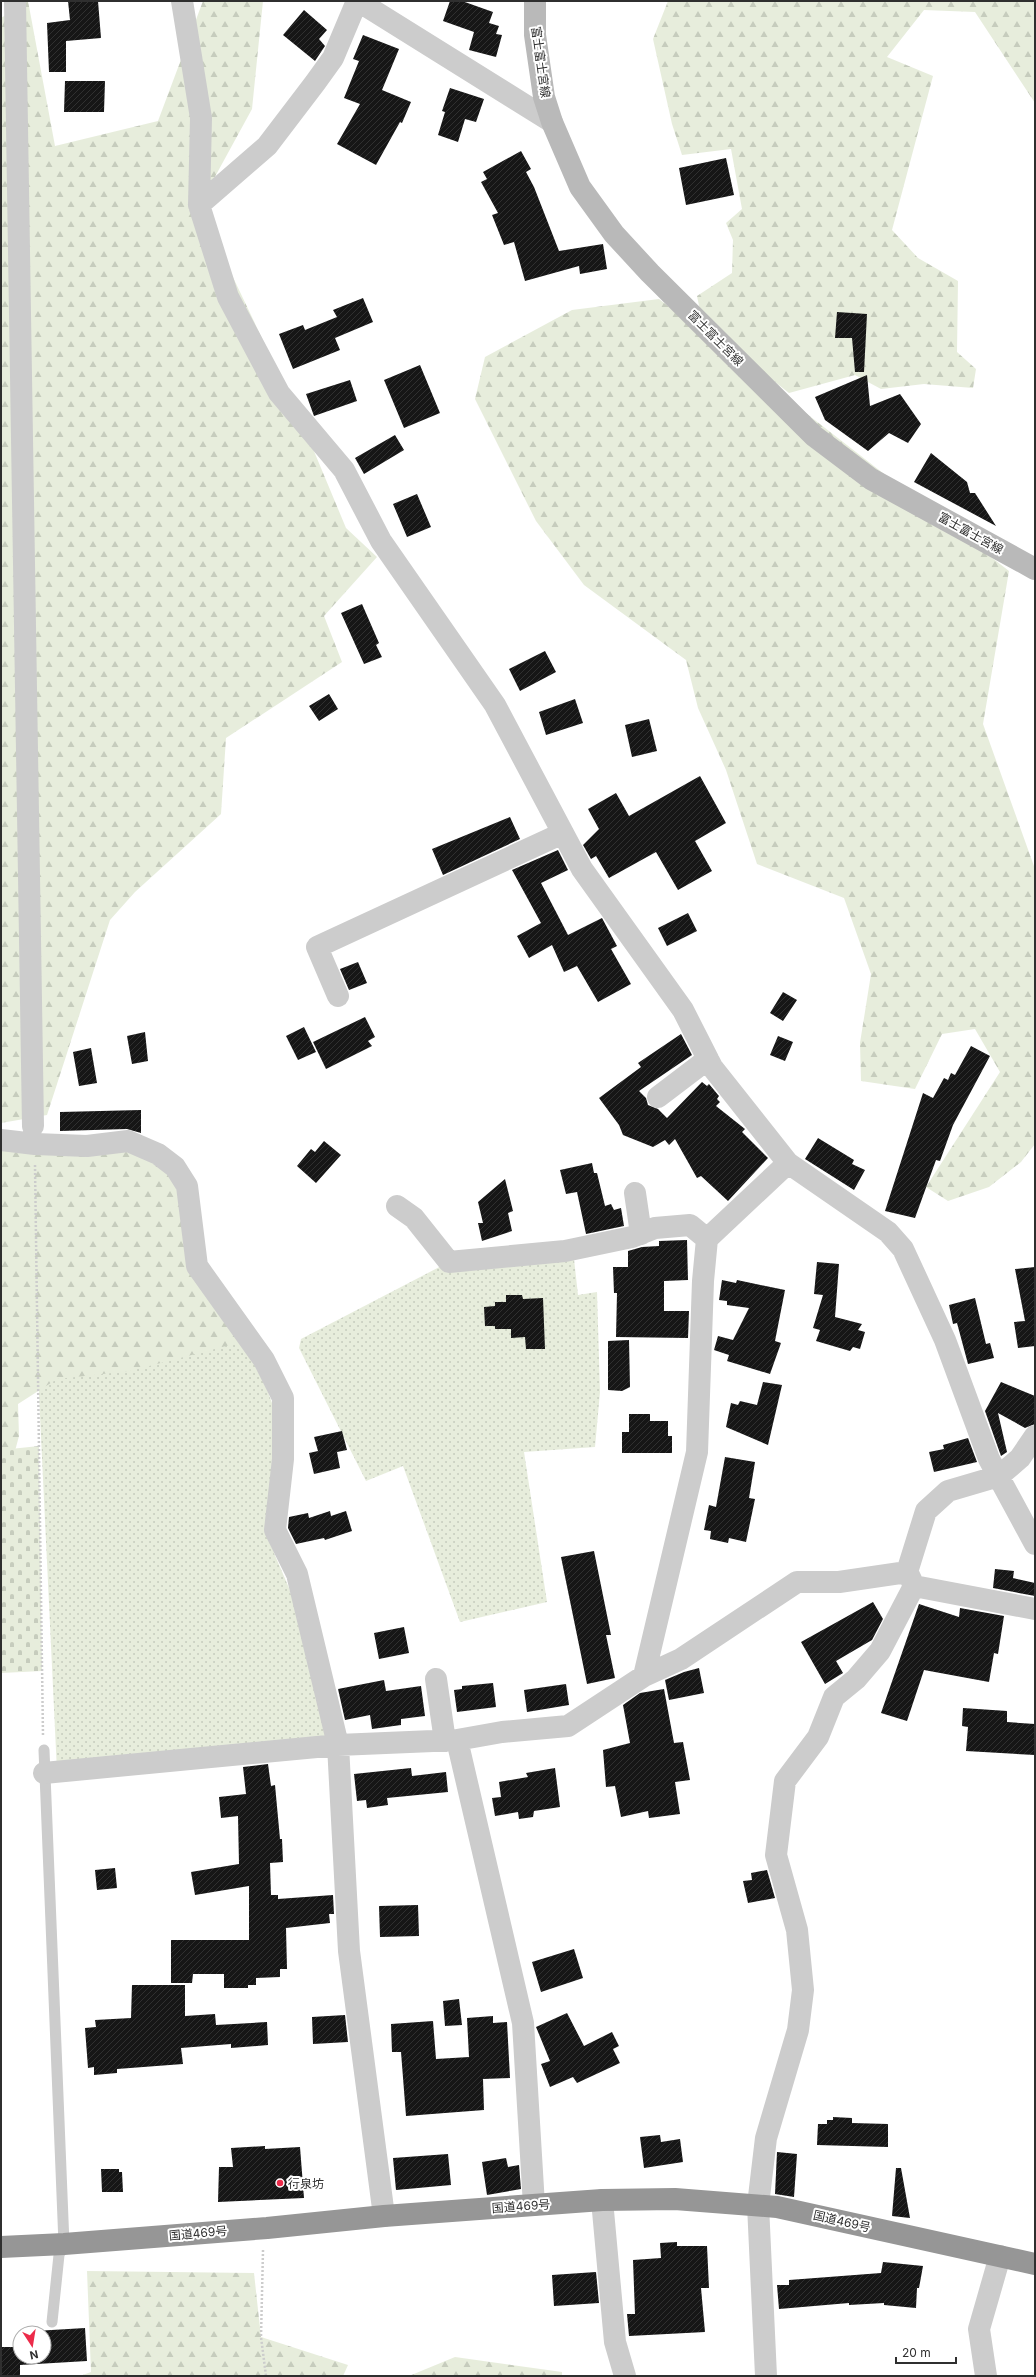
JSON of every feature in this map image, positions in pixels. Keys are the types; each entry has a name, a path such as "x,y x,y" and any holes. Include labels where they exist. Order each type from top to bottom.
{"highway":[{"name":"国道469号","path":"1,2247 64,2244 267,2228 384,2216 602,2200 675,2199 777,2207 1035,2264"}],"main road":[{"name":"富士富士宮線","path":"535,1 536,43 544,97 552,122 580,187 614,234 650,273 814,436 871,479 1035,568"}],"street":[{"path":"182,1 201,118 199,206 228,297 279,393 344,470 381,541 496,705 582,869 683,1010 708,1059 788,1163 888,1232 903,1249 946,1340 989,1459 1035,1544"},
{"path":"199,206 267,146 316,83 333,58 357,1 552,122"},
{"path":"10,12 34,1135"},
{"path":"338,996 317,947 563,833"},
{"path":"658,1097 708,1059"},
{"path":"1,1140 34,1135 87,1146 128,1141 158,1154 175,1167 187,1186 197,1266 264,1360 283,1398 283,1459 275,1530 297,1574 338,1745 349,1951 384,2216"},
{"path":"644,1676 697,1452 703,1281 707,1239 788,1163"},
{"path":"635,1193 641,1234"},
{"path":"397,1206 414,1218 449,1262 565,1251 641,1234 654,1228 690,1225 707,1239"},
{"path":"766,2376 758,2205 766,2138 798,2030 803,1990 797,1930 776,1855 785,1781 818,1737 834,1697 856,1679 880,1652 911,1579 926,1511 948,1491 999,1476 1020,1458 1035,1436"},
{"path":"44,1773 338,1745 451,1740 502,1732 568,1726 644,1676 681,1659 797,1582 911,1579 1035,1609"},
{"path":"436,1679 523,2023 534,2205"},
{"path":"602,2200 615,2342 625,2376"},
{"path":"986,2376 979,2328 1000,2256"}],"lane":[{"path":"44,1750 64,2244 59,2255 52,2322"}],"path":[{"path":"34,1135 44,1750"},
{"path":"266,2376 261,2337 263,2242 267,2228"}],"green space":[{"path":"28,1 55,146 158,121 203,1 263,1 252,109 199,206 301,420 346,528 377,557 324,616 342,662 226,738 221,814 135,892 110,920 47,1115 1,1123 1,18"},
{"path":"668,1 1035,1 1035,103 975,12 924,10 887,57 933,76 892,230 918,258 958,281 957,352 976,369 973,388 924,384 881,389 855,375 789,393 703,325 697,296 732,273 733,240 726,223 742,209 731,149 682,155 672,124 653,39"},
{"path":"659,299 1009,571 983,724 1035,869 1035,1144 1021,1162 989,1187 948,1201 926,1187 1000,1072 975,1029 942,1034 915,1089 861,1081 860,1043 871,974 844,898 757,864 726,770 698,708 686,660 584,585 536,521 475,399 485,357 572,310"},
{"path":"1,1142 139,1146 181,1183 187,1259 249,1340 130,1371 57,1379 18,1404 19,1436 15,1451 1,1452"},
{"path":"573,1250 578,1295 597,1292 600,1392 595,1447 524,1452 547,1602 460,1622 403,1466 366,1481 299,1348 301,1339 449,1262"},
{"path":"249,1340 272,1403 274,1553 289,1588 338,1745 57,1771 38,1374"},
{"path":"39,1446 42,1671 1,1673 1,1450"},
{"path":"87,2271 254,2273 261,2337 348,2365 343,2376 80,2376 91,2372"},
{"path":"455,2357 562,2372 562,2376 409,2376"}],"building":[{"path":"68,1 98,1 101,38 66,41 66,72 49,72 47,23 70,20"},
{"path":"450,1 462,1 493,12 489,23 499,26 496,34 502,35 496,57 469,50 474,32 443,21"},
{"path":"304,10 327,30 319,39 325,46 315,61 283,35"},
{"path":"363,35 399,49 382,90 411,102 402,123 400,122 376,165 337,144 360,104 344,98 359,61 353,59"},
{"path":"65,81 105,81 104,112 64,112"},
{"path":"450,88 484,99 476,122 465,119 458,142 438,135 445,112 442,111"},
{"path":"521,151 531,169 526,172 534,187 559,251 603,244 607,269 580,274 579,266 525,281 514,242 504,245 492,215 498,213 481,182 487,179 483,172"},
{"path":"726,158 734,195 686,205 679,168"},
{"path":"363,298 373,322 335,338 340,350 293,369 279,334 303,325 305,330 337,317 333,310"},
{"path":"837,312 867,314 864,372 855,372 852,338 835,338"},
{"path":"420,365 440,413 404,428 384,380"},
{"path":"867,375 870,406 900,394 921,424 908,443 889,433 868,451 825,420 815,397"},
{"path":"350,380 357,401 314,416 306,394"},
{"path":"395,435 404,450 364,474 355,458"},
{"path":"931,453 967,482 970,493 975,493 996,526 914,482"},
{"path":"417,494 431,527 407,537 393,504"},
{"path":"362,604 379,643 376,645 382,657 364,664 341,613"},
{"path":"545,651 556,672 520,691 509,669"},
{"path":"329,694 338,709 319,721 309,706"},
{"path":"575,699 583,723 546,735 539,712"},
{"path":"649,719 657,751 632,757 625,725"},
{"path":"700,776 726,823 695,841 712,871 678,890 656,852 609,878 596,856 591,859 583,845 599,829 588,809 616,793 629,816"},
{"path":"510,817 520,839 443,875 432,849"},
{"path":"558,850 568,870 541,883 568,935 602,918 617,946 611,949 631,984 598,1002 577,966 564,972 552,945 529,958 517,936 541,923 512,870"},
{"path":"688,913 697,931 667,946 658,928"},
{"path":"358,962 367,983 349,990 340,969"},
{"path":"783,992 797,1000 783,1021 770,1013"},
{"path":"365,1017 375,1037 368,1041 372,1046 326,1069 313,1042"},
{"path":"304,1027 316,1052 298,1060 286,1036"},
{"path":"145,1032 148,1061 132,1064 127,1036"},
{"path":"681,1034 692,1055 639,1091 646,1098 648,1105 658,1109 667,1118 702,1082 707,1086 709,1084 719,1096 717,1099 720,1102 716,1106 745,1129 742,1132 768,1158 728,1201 701,1176 697,1178 675,1139 669,1145 665,1140 653,1147 623,1135 619,1125 599,1098 641,1067 638,1063"},
{"path":"778,1036 793,1042 785,1061 770,1055"},
{"path":"971,1046 990,1056 953,1125 940,1161 936,1160 915,1218 885,1211 923,1093 933,1098 944,1078 948,1080 951,1073 955,1075"},
{"path":"91,1048 97,1083 79,1086 73,1052"},
{"path":"141,1110 141,1133 127,1129 60,1131 60,1112"},
{"path":"818,1138 854,1160 852,1164 865,1170 854,1190 805,1159"},
{"path":"324,1141 341,1155 316,1183 297,1166 311,1149 315,1152"},
{"path":"592,1163 594,1173 597,1173 605,1206 611,1204 614,1210 621,1208 624,1226 586,1234 577,1192 566,1194 560,1170"},
{"path":"505,1179 513,1211 508,1213 512,1231 482,1241 478,1223 483,1223 478,1202"},
{"path":"687,1240 688,1280 664,1281 664,1311 689,1311 688,1338 616,1337 617,1293 614,1293 613,1267 628,1267 628,1251 642,1247 659,1246 659,1241"},
{"path":"817,1262 839,1264 835,1317 862,1324 858,1330 865,1332 860,1349 853,1347 850,1351 816,1341 820,1330 813,1328 823,1295 814,1294"},
{"path":"1035,1267 1035,1346 1018,1348 1014,1322 1025,1321 1015,1269"},
{"path":"722,1280 736,1283 737,1280 785,1290 775,1341 781,1343 770,1374 727,1361 729,1355 714,1350 718,1336 733,1340 749,1308 727,1305 727,1301 719,1300"},
{"path":"506,1295 522,1295 523,1299 543,1298 545,1349 526,1349 525,1337 511,1338 511,1329 495,1329 495,1326 485,1326 484,1307 495,1306 495,1302 506,1302"},
{"path":"975,1298 986,1344 990,1343 994,1358 968,1364 957,1323 953,1324 949,1305"},
{"path":"629,1340 630,1387 622,1391 608,1390 608,1341"},
{"path":"763,1382 782,1385 768,1445 726,1427 731,1403 738,1405 740,1401 757,1405"},
{"path":"1001,1382 1035,1396 1035,1424 1025,1428 998,1413 1007,1452 1001,1456 985,1411"},
{"path":"629,1414 650,1414 650,1421 668,1421 668,1436 672,1436 672,1453 622,1453 622,1432 629,1432"},
{"path":"342,1431 347,1450 337,1452 340,1468 314,1474 309,1453 318,1451 314,1437"},
{"path":"968,1438 977,1462 934,1472 929,1452 944,1449 943,1445"},
{"path":"725,1457 755,1462 749,1498 755,1499 746,1542 729,1538 728,1543 710,1539 711,1531 704,1530 709,1505 716,1507"},
{"path":"330,1511 331,1516 346,1511 352,1531 325,1540 324,1538 296,1544 288,1528 289,1517 308,1513 309,1518"},
{"path":"594,1551 611,1635 606,1635 615,1678 587,1684 561,1557"},
{"path":"995,1569 1014,1571 1013,1578 1035,1583 1035,1596 993,1588"},
{"path":"873,1602 883,1619 872,1640 836,1661 843,1673 825,1684 801,1642"},
{"path":"919,1604 959,1617 960,1608 1004,1616 998,1654 994,1653 989,1682 924,1670 907,1721 881,1713"},
{"path":"404,1627 409,1653 379,1659 374,1633"},
{"path":"699,1668 704,1693 669,1700 665,1680 684,1672"},
{"path":"384,1680 386,1691 421,1686 425,1716 401,1719 401,1725 372,1729 370,1715 345,1720 338,1689"},
{"path":"493,1683 496,1707 457,1712 454,1690 462,1689 462,1686"},
{"path":"566,1684 569,1705 527,1712 524,1690"},
{"path":"664,1689 674,1743 683,1742 690,1780 675,1782 680,1814 649,1818 648,1811 621,1817 615,1786 606,1787 603,1750 630,1743 623,1705 640,1693"},
{"path":"963,1708 1007,1711 1007,1722 1035,1724 1035,1755 966,1751 968,1727 962,1726"},
{"path":"268,1764 271,1786 275,1785 280,1839 282,1839 283,1862 270,1863 271,1895 278,1895 278,1899 333,1895 334,1914 329,1914 330,1923 286,1928 287,1969 280,1969 280,1977 256,1978 256,1985 248,1985 248,1988 224,1988 224,1974 193,1974 192,1983 171,1983 171,1940 249,1940 249,1886 195,1895 191,1872 239,1864 238,1816 221,1818 219,1797 246,1794 243,1767"},
{"path":"411,1768 412,1776 446,1772 448,1792 387,1798 388,1805 367,1808 366,1800 357,1801 354,1774"},
{"path":"555,1768 560,1807 534,1811 533,1817 519,1819 518,1812 495,1816 492,1798 501,1797 499,1782 528,1777 526,1773"},
{"path":"115,1868 117,1888 97,1890 95,1870"},
{"path":"767,1870 775,1898 748,1903 743,1881 752,1880 751,1873"},
{"path":"418,1905 419,1936 380,1937 379,1906"},
{"path":"574,1949 583,1978 541,1992 532,1962"},
{"path":"132,1985 185,1985 185,2016 215,2014 216,2025 267,2022 268,2045 231,2048 231,2044 181,2048 183,2064 117,2069 117,2073 94,2075 94,2067 88,2068 85,2028 96,2027 95,2020 131,2018"},
{"path":"459,1999 462,2025 445,2026 443,2001"},
{"path":"567,2013 584,2046 612,2032 619,2046 613,2049 620,2063 577,2083 573,2077 550,2087 541,2064 550,2061 536,2027"},
{"path":"345,2015 348,2042 313,2044 312,2017"},
{"path":"493,2016 493,2023 507,2022 510,2078 483,2079 484,2110 406,2116 401,2052 392,2052 391,2024 433,2021 436,2059 469,2057 467,2018"},
{"path":"833,2117 852,2118 852,2123 888,2124 888,2147 817,2145 818,2124 827,2124 827,2120 833,2120"},
{"path":"660,2135 661,2142 680,2139 683,2162 644,2168 640,2137"},
{"path":"265,2146 265,2149 300,2147 304,2198 218,2202 219,2167 233,2167 231,2148"},
{"path":"777,2152 797,2154 794,2197 775,2194"},
{"path":"448,2154 451,2185 396,2190 393,2158"},
{"path":"506,2158 508,2167 519,2165 521,2189 487,2195 482,2162"},
{"path":"896,2168 901,2168 910,2218 892,2216"},
{"path":"101,2169 119,2169 119,2172 122,2172 123,2192 102,2192"},
{"path":"677,2242 677,2246 707,2246 709,2288 701,2288 705,2332 629,2336 627,2314 635,2314 633,2260 661,2258 660,2243"},
{"path":"883,2262 923,2266 919,2288 917,2288 916,2308 884,2305 884,2303 849,2305 849,2303 779,2309 777,2285 789,2285 789,2280 881,2273"},
{"path":"596,2272 599,2303 554,2306 552,2275"},
{"path":"85,2328 87,2361 52,2363 52,2330"},
{"path":"1,2347 12,2347 12,2365 20,2365 20,2376 1,2376"}],"place":[{"name":"行泉坊","path":"280,2183"}]}
